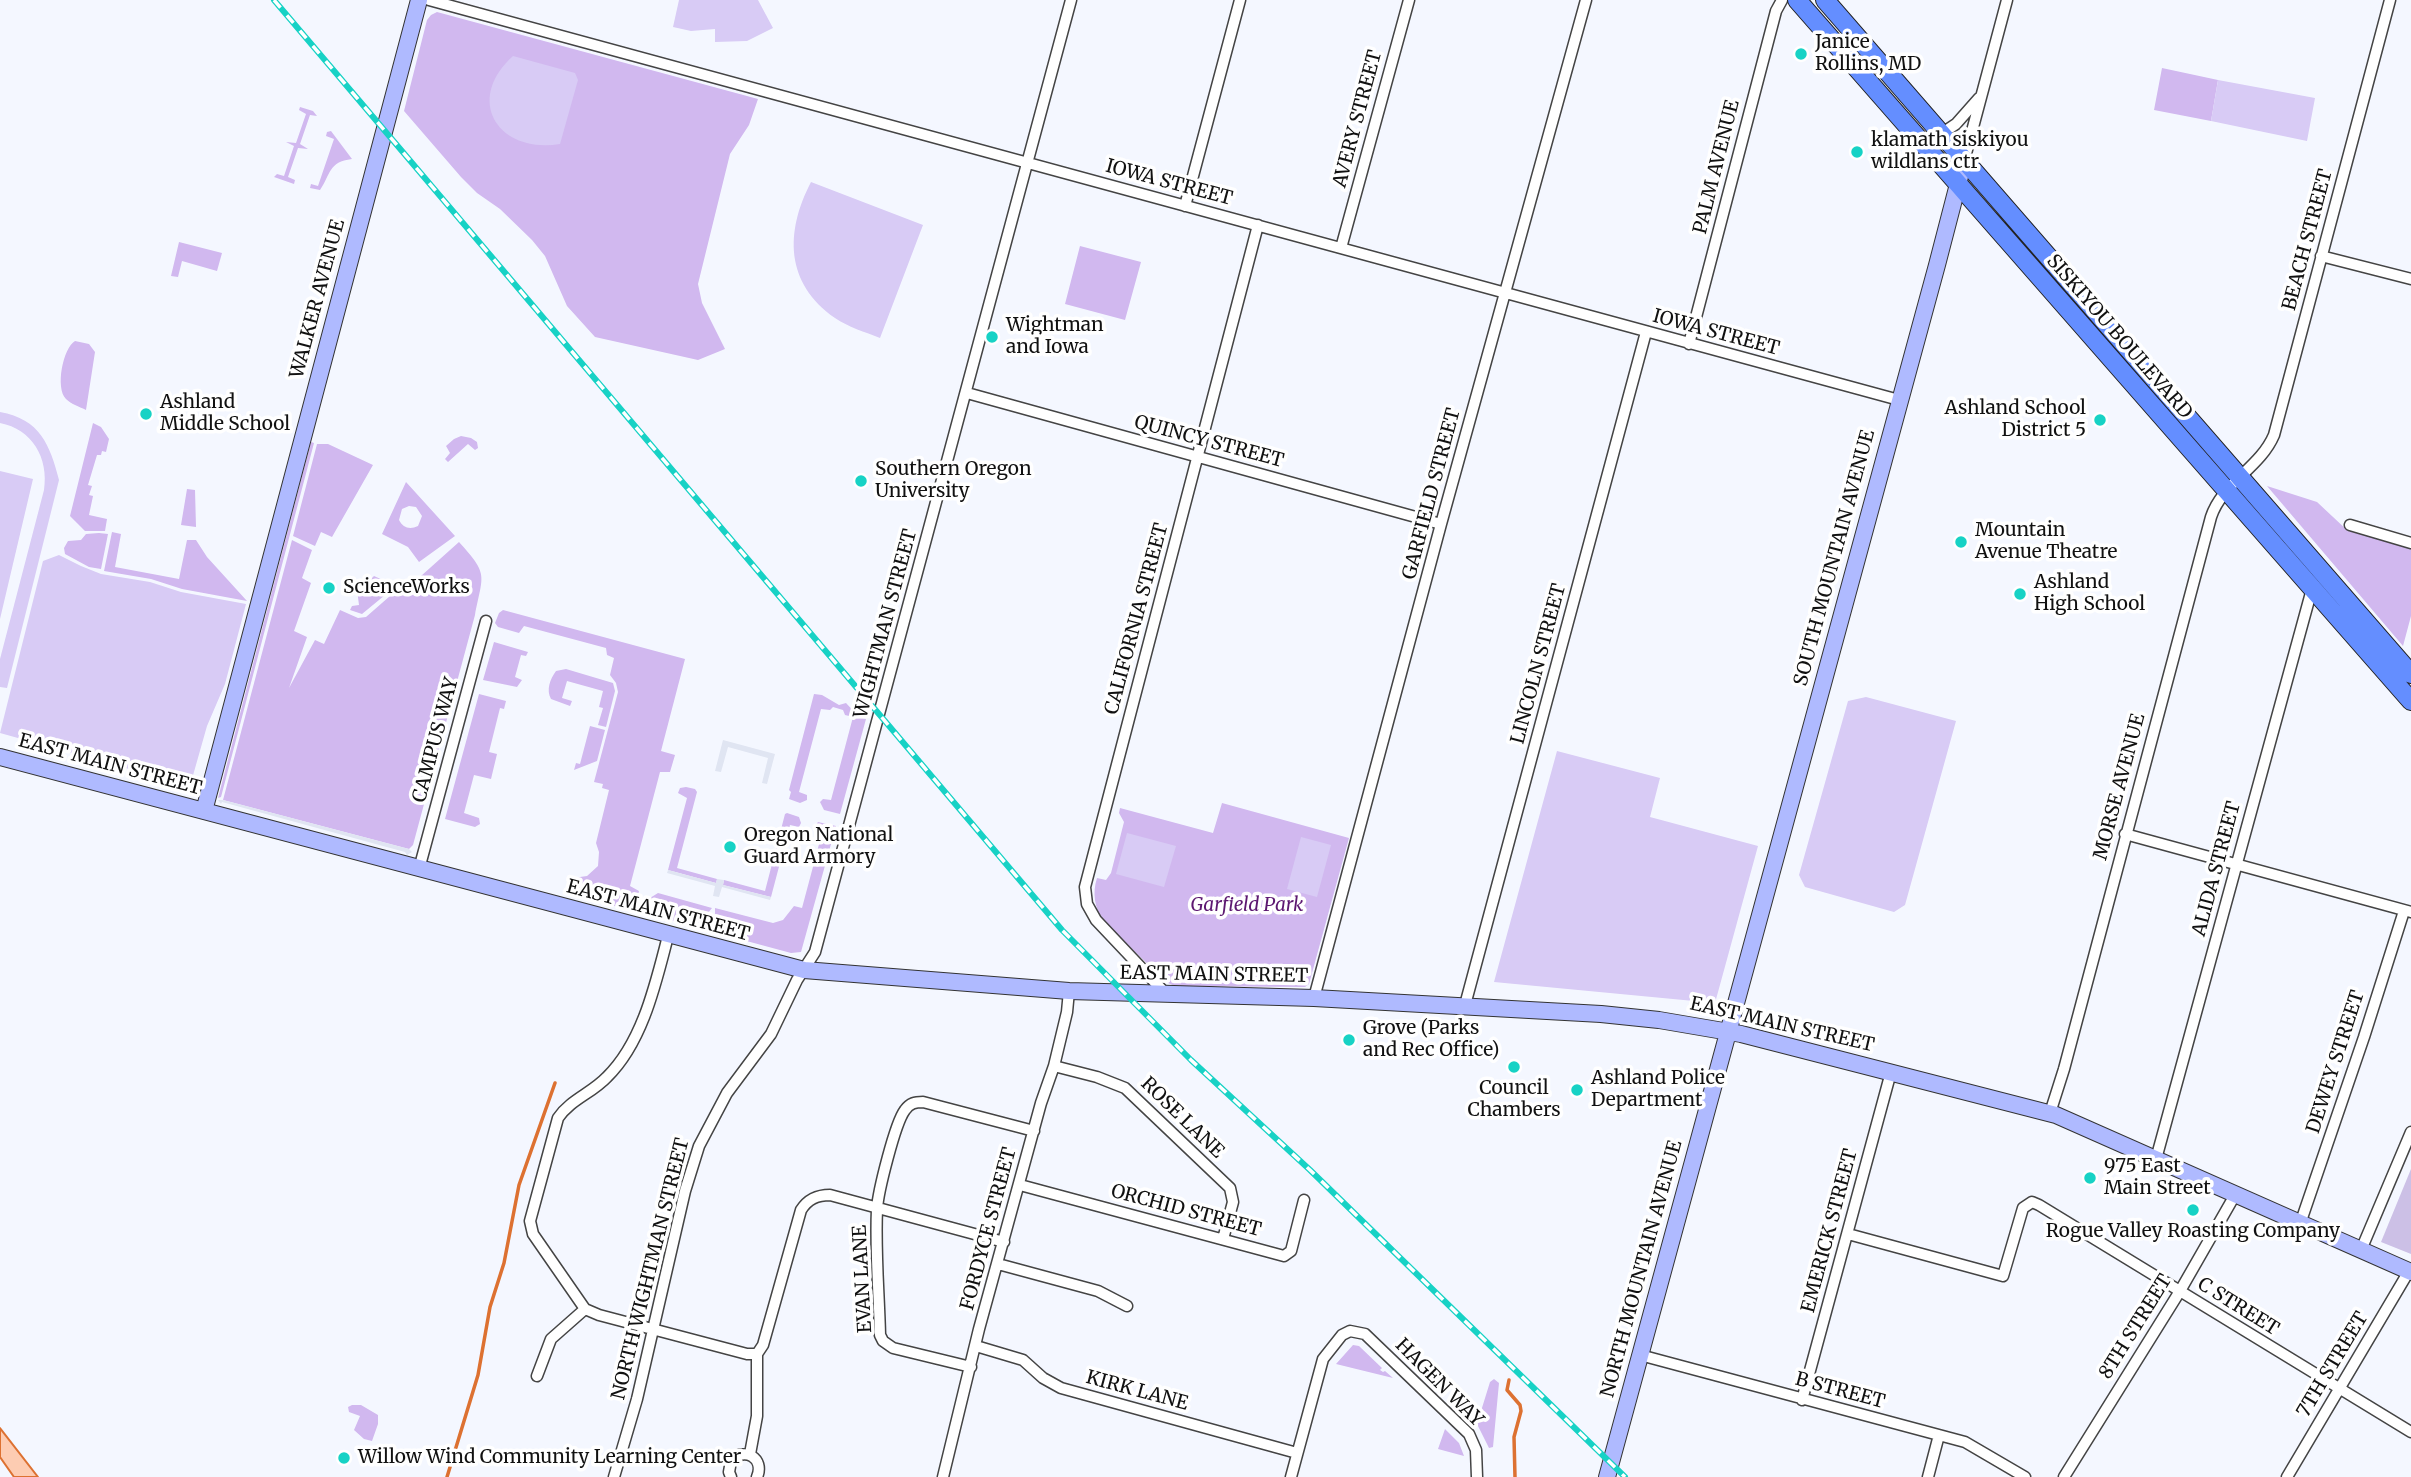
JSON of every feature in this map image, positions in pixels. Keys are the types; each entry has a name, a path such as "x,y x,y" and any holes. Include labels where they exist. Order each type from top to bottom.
{"main road":[{"name":"SISKIYOU BOULEVARD","path":"1797,0 2411,701"},
{"name":"SISKIYOU BOULEVARD","path":"1825,0 2239,478 2408,664"}],"street":[{"name":"WALKER AVENUE","path":"204,811 419,0"},
{"name":"IOWA STREET","path":"429,0 1899,400"},
{"name":"WIGHTMAN STREET","path":"804,970 815,951 1072,0"},
{"path":"1185,206 1240,0"},
{"name":"AVERY STREET","path":"1341,248 1409,0"},
{"name":"GARFIELD STREET","path":"1314,998 1441,524 1586,0"},
{"name":"PALM AVENUE","path":"1689,344 1776,11 1782,0"},
{"name":"SOUTH MOUNTAIN AVENUE","path":"1729,1031 2007,0"},
{"name":"BEACH STREET","path":"2239,478 2262,458 2274,435 2390,0"},
{"name":"SOUTH MOUNTAIN AVENUE","path":"1941,134 1952,127 1981,96"},
{"name":"CALIFORNIA STREET","path":"1167,995 1096,920 1087,904 1085,887 1258,225"},
{"path":"2321,256 2411,279"},
{"name":"LINCOLN STREET","path":"1465,1005 1646,332"},
{"name":"QUINCY STREET","path":"967,393 1441,524"},
{"name":"MORSE AVENUE","path":"2050,1114 2211,517 2217,500 2239,478"},
{"path":"2350,525 2411,542"},
{"name":"ALIDA STREET","path":"2156,1159 2312,589"},
{"name":"CAMPUS WAY","path":"419,869 486,621"},
{"name":"EAST MAIN STREET","path":"0,757 804,970 1069,991 1465,1005 1601,1014 1729,1031 2050,1114 2410,1271"},
{"path":"2125,834 2407,911"},
{"name":"DEWEY STREET","path":"2300,1224 2407,911"},
{"path":"668,936 646,1012 620,1061 609,1076 566,1107 558,1118 530,1228 585,1309 747,1354 757,1354"},
{"name":"NORTH WIGHTMAN STREET","path":"614,1477 637,1399 685,1191 699,1146 727,1093 771,1034 804,970"},
{"name":"FORDYCE STREET","path":"943,1477 1003,1242 1054,1066 1067,1012 1069,991"},
{"name":"NORTH MOUNTAIN AVENUE","path":"1607,1477 1729,1031"},
{"name":"ROSE LANE","path":"1054,1066 1113,1082 1125,1088 1230,1188 1233,1202 1223,1239"},
{"name":"EMERICK STREET","path":"1802,1400 1891,1072"},
{"path":"877,1208 900,1119 905,1109 913,1102 923,1102 1034,1131"},
{"path":"2361,1250 2411,1132"},
{"name":"ORCHID STREET","path":"1020,1185 1287,1256 1291,1251 1304,1200"},
{"path":"750,1454 757,1416 757,1354 763,1345 801,1210 805,1205 820,1195 830,1195 1003,1242"},
{"name":"8TH STREET","path":"2064,1477 2180,1291 2235,1195"},
{"name":"C STREET","path":"1848,1234 2003,1276 2023,1208 2032,1202 2411,1432"},
{"name":"EVAN LANE","path":"877,1208 880,1335 883,1341 893,1348 971,1367"},
{"path":"998,1264 1098,1291 1127,1306"},
{"name":"7TH STREET","path":"2287,1477 2410,1271"},
{"path":"537,1376 551,1339 585,1309"},
{"name":"HAGEN WAY","path":"1297,1453 1323,1359 1342,1335 1350,1331 1365,1334 1469,1434 1476,1450 1477,1477"},
{"name":"KIRK LANE","path":"976,1346 1023,1360 1043,1378 1061,1388 1297,1453"},
{"name":"B STREET","path":"1640,1355 1965,1442 2025,1477"},
{"path":"1928,1477 1939,1435"},
{"path":"1291,1477 1297,1453"},
{"path":"731,1477 731,1461 739,1454 750,1454 756,1459 760,1466 757,1477"}],"green space":[{"path":"437,12 758,99 749,125 730,154 698,284 702,303 725,349 698,360 595,337 567,306 545,256 532,240 461,177 404,111 427,20"},
{"path":"2162,68 2218,80 2211,121 2154,110"},
{"path":"300,107 313,111 317,116 310,115 300,144 308,149 298,148 288,177 295,180 294,184 274,177 277,174 284,176 294,146 286,142 296,143 306,114 299,110"},
{"path":"331,131 352,159 334,166 320,190 310,188 311,184 318,186 334,139 326,136 327,132"},
{"path":"179,242 222,253 217,271 182,261 178,277 171,276"},
{"path":"1080,246 1141,262 1125,320 1065,304"},
{"path":"75,341 89,344 95,352 86,410 66,399 61,386 64,360"},
{"path":"93,423 101,427 109,439 106,452 102,451 101,455 97,455 88,485 92,486 89,495 93,496 89,515 107,519 105,531 85,531 70,516"},
{"path":"461,436 477,442 478,448 475,450 468,444 448,462 445,459 450,453 446,446"},
{"path":"311,442 314,443 221,797 218,798"},
{"path":"317,444 328,444 373,465 332,537 321,532 315,546 293,536"},
{"path":"406,482 455,536 419,562 408,547 382,534","holes":["416,507 422,516 418,526 405,526 399,520 402,509"]},
{"path":"2267,486 2317,502 2348,531 2411,548 2411,616 2403,646"},
{"path":"187,489 195,490 196,527 181,525"},
{"path":"112,532 121,534 115,567 179,579 187,540 196,540 207,557 247,601 104,571"},
{"path":"86,534 108,534 101,569 89,567 65,554 64,548 68,541 81,540"},
{"path":"292,540 312,550 302,578 311,583 294,631 307,637 289,688 315,640 324,644 340,610 358,618 366,617 398,589 402,593 459,542 479,569 481,583 475,615 413,845 409,849 223,800"},
{"path":"374,576 396,586 362,614 350,610 352,606 359,605 359,585 366,584"},
{"path":"503,610 685,659 661,751 675,755 670,772 660,772 630,886 639,891 634,911 567,894 567,885 573,878 587,876 598,866 599,852 596,843 609,790 602,788 603,784 594,782 618,692 610,675 614,658 607,655 606,648 524,626 519,633 498,627 495,623"},
{"path":"494,642 528,652 526,656 521,655 515,677 522,680 517,687 483,680"},
{"path":"566,669 613,683 615,691 606,727 598,725 603,708 599,707 603,691 567,681 562,698 572,701 570,706 551,699 549,688 552,677 556,671"},
{"path":"479,694 506,701 504,709 500,708 489,752 497,754 491,779 474,775 464,813 479,818 480,824 475,827 445,819"},
{"path":"814,694 822,695 839,705 846,703 860,718 866,719 840,814 824,810 820,802 823,799 831,800 853,717 833,707 830,710 821,709 799,792 807,795 807,800 800,803 789,799"},
{"path":"590,726 605,730 597,761 574,770 576,763 580,764"},
{"path":"686,787 697,792 677,868 717,879 716,883 668,870 687,798 678,793 680,788"},
{"name":"Garfield Park","path":"1222,803 1349,838 1309,984 1305,987 1175,986 1168,983 1102,921 1095,900 1095,884 1097,878 1106,880 1111,873 1124,822 1119,813 1120,808 1213,833"},
{"path":"787,813 799,817 801,823 799,827 790,825 771,897 723,885 724,880 765,891"},
{"path":"818,822 836,826 801,952 791,953 728,936 715,914 715,908 773,923 783,920 794,906 802,908 822,833 813,829"},
{"path":"658,893 712,908 688,925 646,914 650,898"},
{"path":"1353,1345 1359,1346 1382,1368 1380,1370 1393,1378 1336,1364"},
{"path":"1494,1379 1499,1383 1493,1447 1489,1448 1477,1424 1490,1382"},
{"path":"361,1405 378,1415 372,1441 364,1439 354,1430 360,1416 349,1412 348,1407"},
{"path":"1445,1429 1459,1443 1464,1456 1438,1449"}],"shaded area":[{"path":"679,0 758,0 773,28 747,41 715,42 715,29 691,31 673,27"},
{"path":"513,56 575,73 578,80 560,144 538,145 520,141 505,132 495,120 490,106 491,90 498,73"},
{"path":"2218,80 2315,98 2307,141 2211,121"},
{"path":"811,182 923,225 880,338 835,318 806,289 794,256 794,238 797,219"},
{"path":"0,412 25,421 41,435 52,456 59,480 7,688 0,687 0,659 45,478 41,456 36,447 21,432 0,423"},
{"path":"0,471 33,479 0,619"},
{"path":"59,555 101,574 246,604 225,684 207,726 190,786 0,733 43,561"},
{"path":"1866,697 1956,721 1905,905 1894,912 1805,887 1799,875 1848,701"},
{"path":"723,740 775,754 767,784 762,783 768,758 728,747 721,772 715,771"},
{"path":"1557,751 1660,778 1650,817 1758,846 1715,1003 1494,982"},
{"path":"218,800 409,849 412,852 407,855 405,852 222,802 221,804"},
{"path":"1127,833 1176,846 1164,887 1116,874"},
{"path":"1301,837 1331,845 1317,897 1287,889"},
{"path":"668,870 716,883 717,879 724,880 723,885 771,897 770,900 722,887 719,897 713,896 715,886 667,873"},
{"path":"2411,1169 2411,1254 2381,1242"},
{"path":"0,1428 38,1477 14,1477 0,1457"}],"waterway":[{"path":"447,1477 478,1375 490,1307 504,1263 519,1185 555,1083"},
{"path":"1509,1380 1507,1390 1520,1405 1521,1411 1514,1437 1515,1477"}],"railway":[{"path":"274,0 1062,930 1191,1060 1310,1170 1625,1477"}],"place":[{"name":"Janice Rollins, MD","path":"1801,54"},
{"name":"klamath siskiyou wildlans ctr","path":"1857,152"},
{"name":"Wightman and Iowa","path":"992,337"},
{"name":"Ashland Middle School","path":"146,414"},
{"name":"Ashland School District 5","path":"2100,420"},
{"name":"Southern Oregon University","path":"861,481"},
{"name":"Mountain Avenue Theatre","path":"1961,542"},
{"name":"ScienceWorks","path":"329,588"},
{"name":"Ashland High School","path":"2020,594"},
{"name":"Oregon National Guard Armory","path":"730,847"},
{"name":"Grove (Parks and Rec Office)","path":"1349,1040"},
{"name":"Council Chambers","path":"1514,1067"},
{"name":"Ashland Police Department","path":"1577,1090"},
{"name":"975 East Main Street","path":"2090,1178"},
{"name":"Rogue Valley Roasting Company","path":"2193,1210"},
{"name":"Willow Wind Community Learning Center","path":"344,1458"}]}
